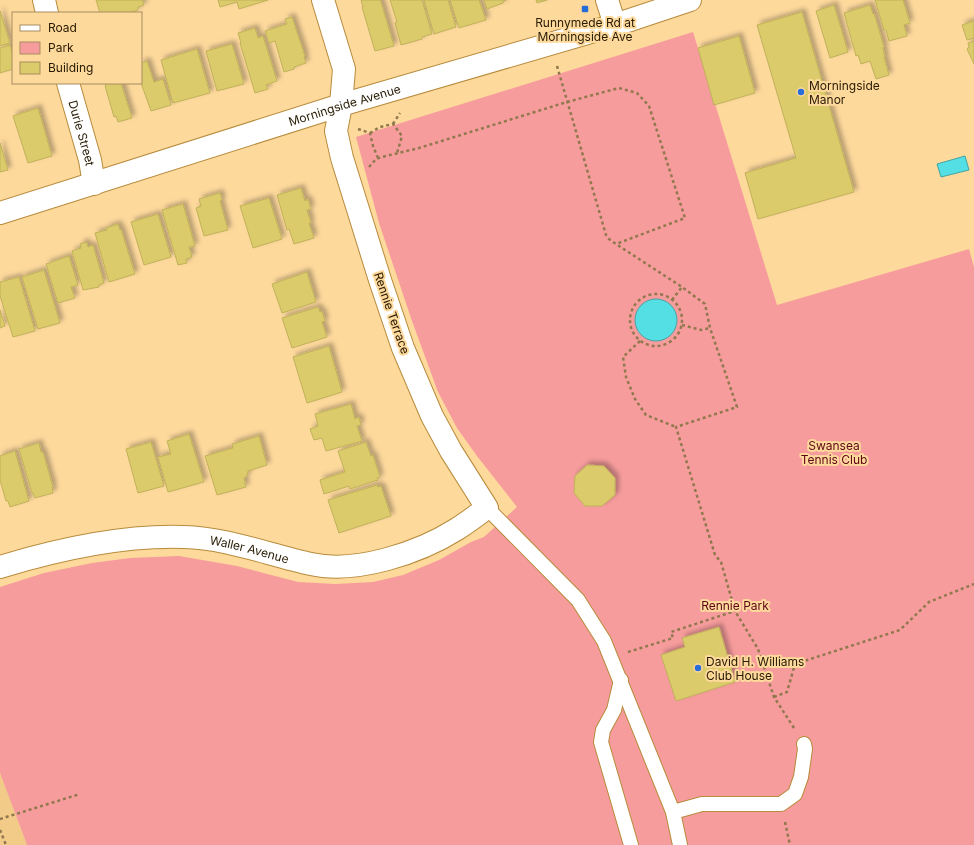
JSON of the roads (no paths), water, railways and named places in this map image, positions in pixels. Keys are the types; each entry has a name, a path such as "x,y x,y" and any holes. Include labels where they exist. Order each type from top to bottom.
{"street":[{"path":"44,0 48,12"},
{"name":"Rennie Terrace","path":"323,0 344,70 341,105 336,131 342,158 403,348 436,423 451,451 487,508"},
{"path":"607,0 615,25"},
{"name":"Morningside Avenue","path":"0,213 341,105 615,25 690,0"},
{"name":"Durie Street","path":"68,84 90,160 94,184"},
{"name":"Waller Avenue","path":"0,567 25,559 75,548 151,537 178,537 219,541 313,565 335,566 371,563 422,547 456,529 487,508"}],"lane":[{"path":"487,508 578,600 604,641 673,812 680,845"},
{"path":"621,680 614,710 604,730 601,742 631,845"},
{"path":"673,812 702,804 781,804 795,794 801,777 805,749 804,744"}],"water":[{"path":"965,156 969,170 941,177 937,164"},
{"path":"652,299 660,299 668,302 674,308 677,320 674,332 668,338 660,341 652,341 644,338 638,332 635,324 635,316 638,308 644,302"}],"place":[{"name":"Runnymede Rd at Morningside Ave","path":"585,9"},
{"name":"Morningside Manor","path":"801,92"},
{"name":"David H. Williams Club House","path":"698,668"}],"park label":[{"name":"Swansea Tennis Club","path":"834,452"},
{"name":"Rennie Park","path":"735,605"}]}
